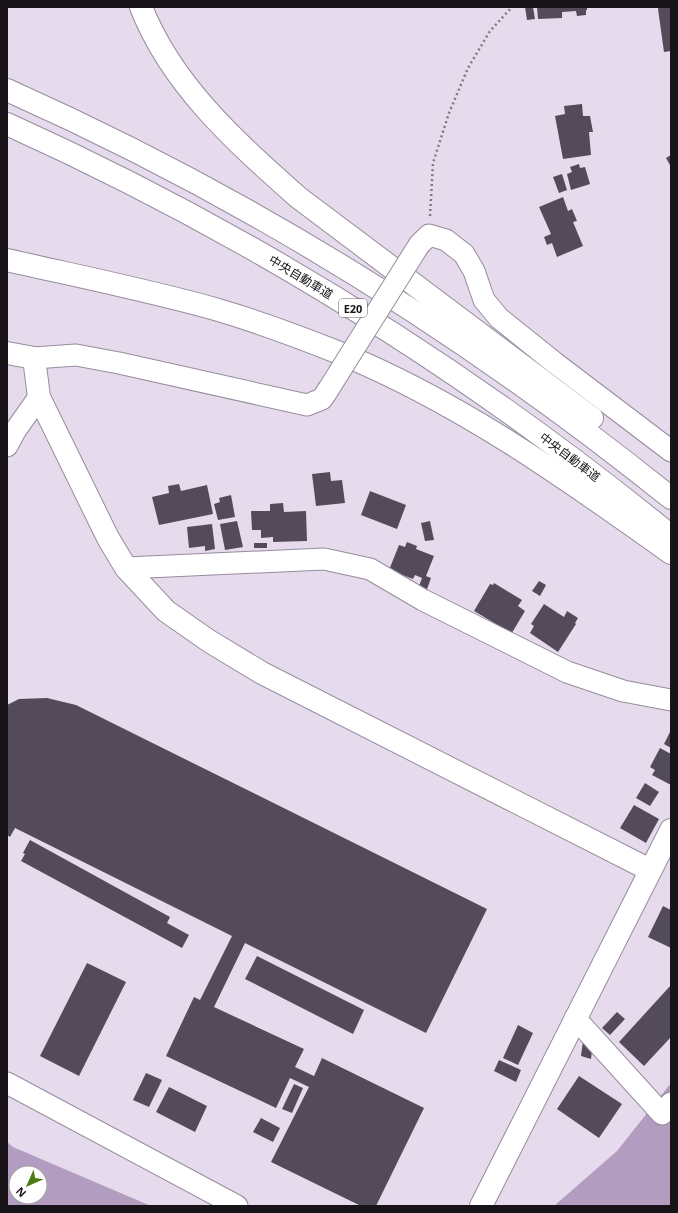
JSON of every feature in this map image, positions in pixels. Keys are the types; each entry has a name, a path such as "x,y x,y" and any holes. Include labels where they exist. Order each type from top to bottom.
{"main road":[{"path":"141,7 167,57 193,95 226,131 262,166 305,203 568,399 671,479"},
{"name":"E20","path":"7,90 57,112 165,165 271,224 376,287 468,348 560,412 671,498"},
{"name":"中央自動車道","path":"7,124 150,192 256,250 360,312 454,373 542,436 623,496 671,536"},
{"path":"7,260 159,294 217,310 273,328 338,353 401,381 466,416 608,508 671,554"},
{"path":"7,267 106,282"},
{"path":"7,353 34,358 39,397 108,538 126,568 166,611 209,641 262,673 650,870"},
{"path":"481,1206 671,830"}],"street":[{"path":"34,358 76,355 119,363 308,405 322,400 424,240 446,240 464,254 474,271 484,300 499,318 561,368 671,452"},
{"path":"7,446 15,431 39,397"},
{"path":"126,568 324,559 370,569 424,600 567,672 623,691 671,700"},
{"path":"575,1018 662,1114 671,1103"},
{"path":"7,1083 237,1206"}],"path":[{"path":"424,240 433,163 449,113 468,68 490,31 512,7"}],"shaded area":[{"path":"671,1083 671,1206 554,1206 617,1151"},
{"path":"7,1142 13,1147 151,1206 7,1206"}],"building":[{"path":"525,7 533,7 535,19 527,20"},
{"path":"537,7 587,7 587,10 586,15 577,16 576,11 562,12 562,18 538,19"},
{"path":"659,7 671,7 671,51 664,52 658,9"},
{"path":"582,104 583,116 590,116 593,132 589,132 591,155 563,159 555,116 565,114 564,106"},
{"path":"671,155 671,167 666,158"},
{"path":"579,164 580,168 585,167 590,184 571,190 567,174 572,172 570,167"},
{"path":"562,174 567,190 559,193 553,177"},
{"path":"563,197 568,211 572,209 577,221 573,222 583,246 557,257 552,243 547,245 544,237 551,234 539,207"},
{"path":"330,472 331,481 342,480 345,503 316,506 312,474"},
{"path":"179,484 181,491 207,485 213,514 159,525 152,497 169,493 168,486"},
{"path":"370,491 406,505 397,529 361,515"},
{"path":"231,495 235,517 218,520 214,504 220,502 219,498"},
{"path":"283,503 284,512 306,511 307,541 273,542 273,537 261,538 261,530 252,530 251,511 270,511 270,504"},
{"path":"237,521 243,547 225,550 220,524"},
{"path":"430,521 434,540 425,541 421,523"},
{"path":"212,524 215,549 205,551 205,546 189,548 187,527"},
{"path":"407,542 417,546 416,549 434,556 426,576 431,578 426,592 418,589 422,578 415,575 413,579 389,570 399,545 405,547"},
{"path":"254,543 267,543 267,548 254,548"},
{"path":"539,581 546,585 540,596 532,591"},
{"path":"494,583 522,600 518,606 525,611 510,636 494,627 496,624 474,611 490,584 493,585"},
{"path":"544,604 564,617 567,611 578,618 575,623 576,624 558,652 530,633 534,626 531,624"},
{"path":"47,698 76,705 487,909 426,1033 245,943 214,1007 304,1049 295,1067 314,1076 322,1058 424,1108 376,1206 361,1206 271,1162 309,1087 290,1078 276,1108 166,1056 194,997 200,1000 232,936 15,828 10,837 7,835 7,705 19,699"},
{"path":"671,730 671,748 664,744"},
{"path":"660,748 671,754 671,785 652,775 655,770 650,767"},
{"path":"645,783 659,792 650,806 636,798"},
{"path":"634,805 659,819 646,843 620,828"},
{"path":"30,840 170,917 167,923 189,935 182,948 21,861 25,854 23,853"},
{"path":"663,906 671,910 671,948 648,937"},
{"path":"257,956 364,1010 353,1034 245,979"},
{"path":"87,963 126,982 79,1076 40,1056"},
{"path":"671,985 671,1037 644,1066 619,1042"},
{"path":"617,1012 625,1019 610,1035 602,1028"},
{"path":"518,1025 533,1033 518,1065 503,1058"},
{"path":"583,1041 593,1043 591,1059 581,1056"},
{"path":"499,1060 521,1070 516,1082 494,1071"},
{"path":"146,1073 162,1080 149,1107 133,1100"},
{"path":"579,1076 622,1104 599,1138 557,1109"},
{"path":"294,1084 303,1088 292,1113 282,1109"},
{"path":"169,1087 207,1106 195,1132 156,1112"},
{"path":"261,1118 280,1128 273,1142 253,1132"}]}
